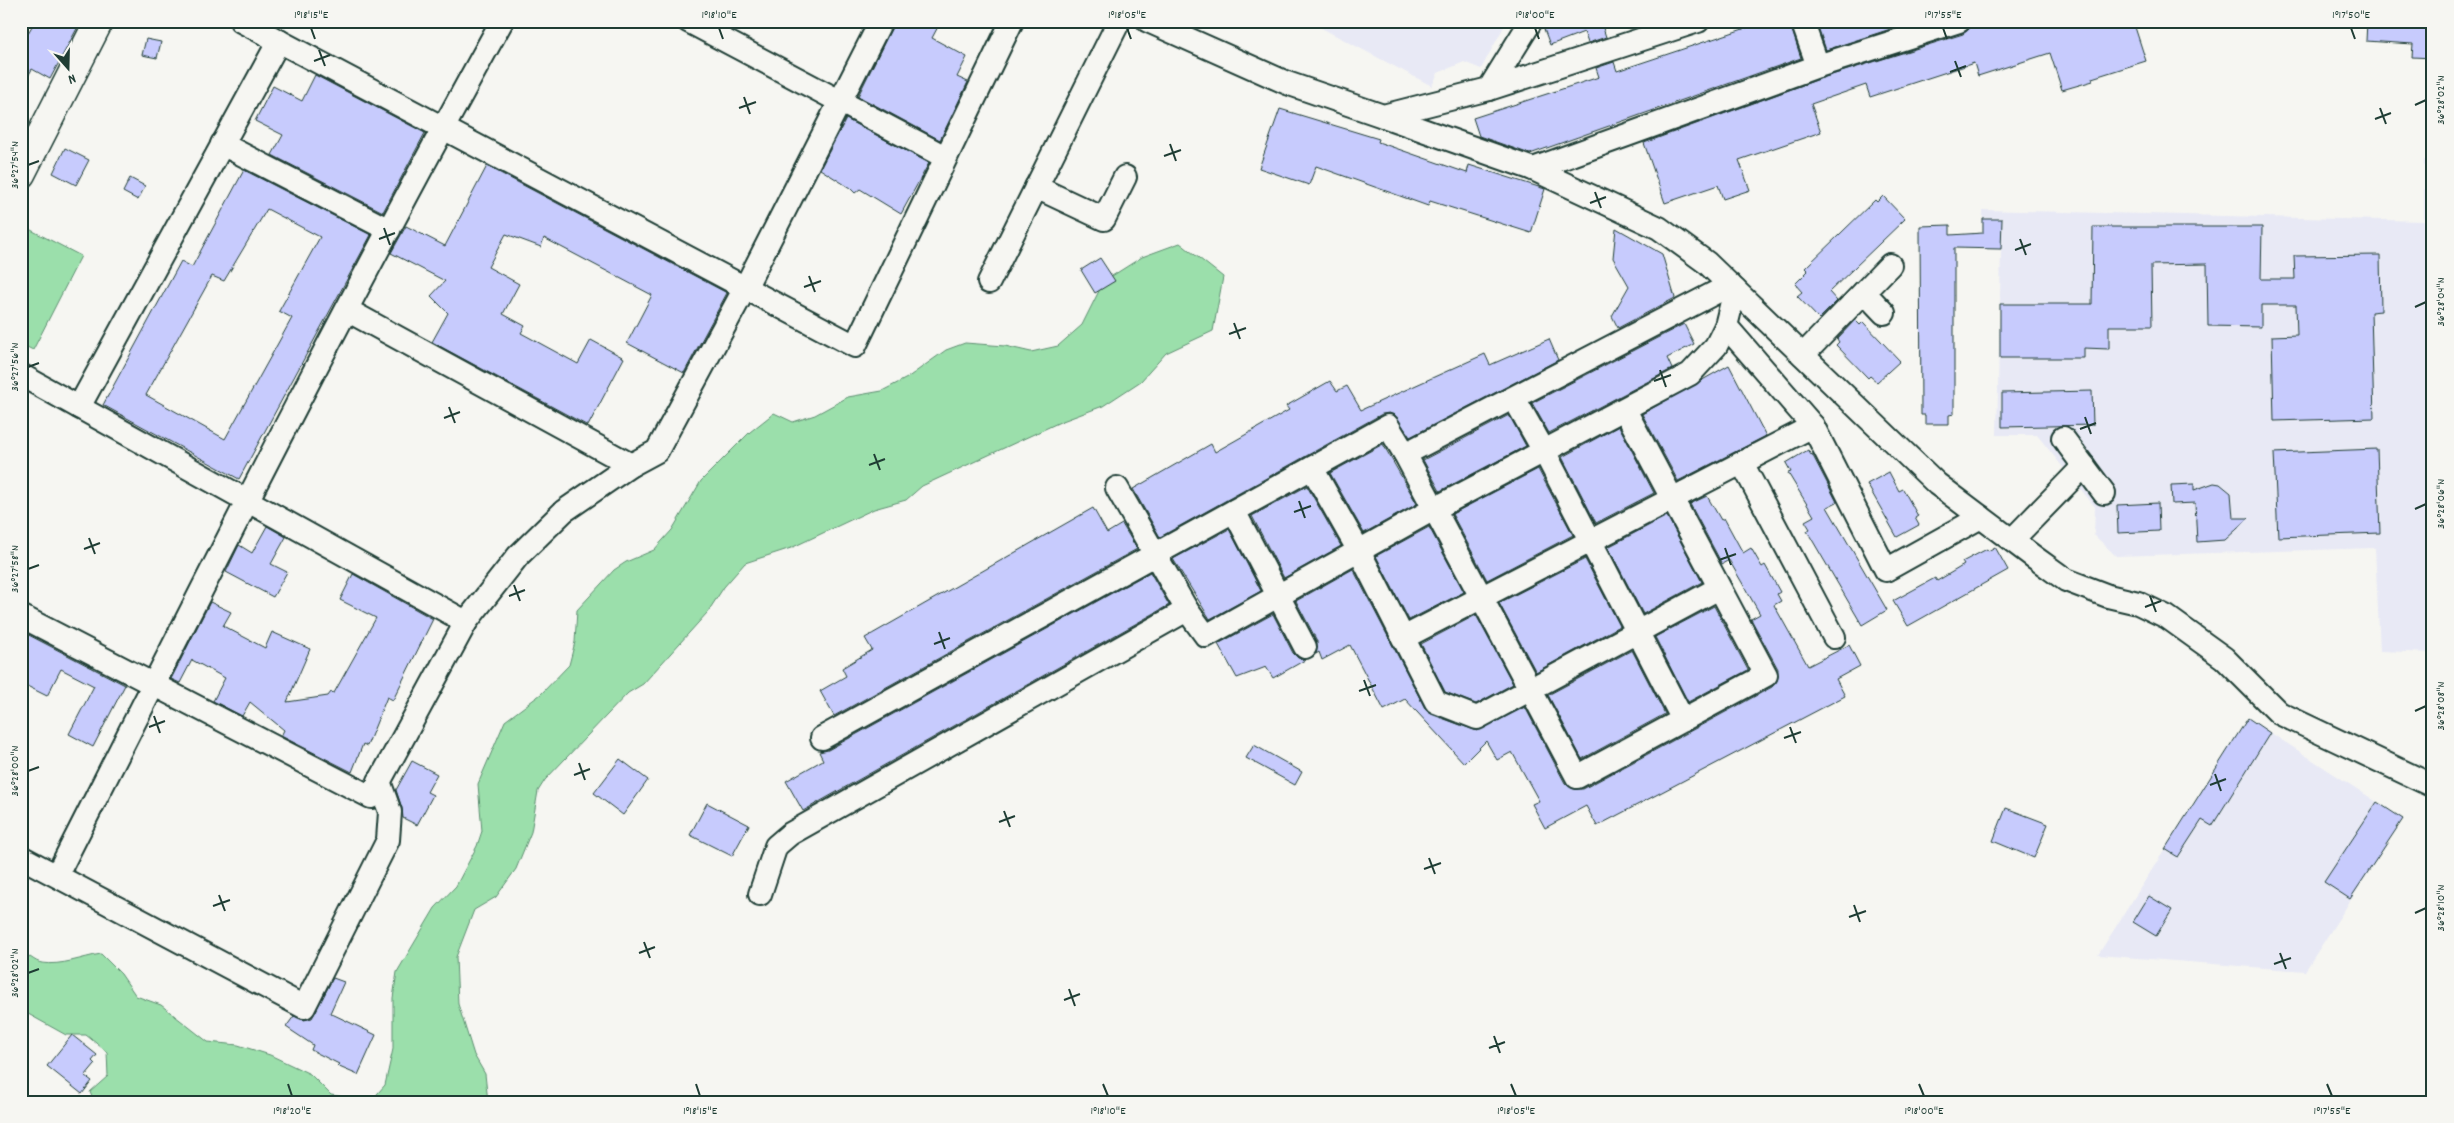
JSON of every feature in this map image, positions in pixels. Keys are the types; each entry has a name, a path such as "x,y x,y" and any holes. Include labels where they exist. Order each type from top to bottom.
{"main road":[{"path":"21,174 99,21"}],"street":[{"path":"241,21 854,346 1012,21"},
{"path":"57,875 248,499 442,128 502,21"},
{"path":"688,21 945,157"},
{"path":"21,616 370,797 466,622 518,556 564,510 631,465 657,451 745,288 881,21"},
{"path":"989,282 1119,21"},
{"path":"1148,21 1287,83 1533,169 1659,228 1707,263 1938,484 2066,580 2108,596 2138,603 2167,617 2224,658 2279,712 2433,786"},
{"path":"1489,89 1531,21"},
{"path":"1383,116 1489,89 1698,21"},
{"path":"1802,21 1818,66"},
{"path":"1533,169 1818,66 1959,21"},
{"path":"79,407 279,41"},
{"path":"222,144 389,230"},
{"path":"1036,187 1104,219 1124,177"},
{"path":"1803,354 1890,265"},
{"path":"1118,488 1187,610 1206,636 1434,509 1690,374 1716,346 1726,326 1733,287"},
{"path":"1405,454 1733,287"},
{"path":"1864,292 1884,313"},
{"path":"347,310 631,465"},
{"path":"1726,326 1813,426 1886,570 1981,517"},
{"path":"21,375 248,499 466,622"},
{"path":"1514,398 1544,451 1683,720"},
{"path":"822,738 1388,426 1405,454 1577,777 1766,675 1624,410"},
{"path":"1403,638 1480,596 1813,426"},
{"path":"2063,438 2104,493"},
{"path":"1742,463 1834,637"},
{"path":"2012,540 2084,466"},
{"path":"1312,468 1436,702 1478,718 1719,588"},
{"path":"1234,511 1305,647"},
{"path":"760,894 776,846 790,834 1187,610"},
{"path":"21,858 57,875 304,1007 388,840 390,812 380,780"}],"shaded area":[{"path":"1308,21 1507,21 1481,69 1464,62 1438,73 1432,86"},
{"path":"2424,160 2433,160 2433,653 2380,651 2375,548 2116,556 2094,535 2095,507 2037,435 1997,435 2001,250 1982,249 1983,210 2424,221"},
{"path":"2248,718 2403,819 2305,971 2098,955"}],"green space":[{"path":"29,229 81,256 33,350 21,344 21,245"},
{"path":"1180,243 1223,277 1213,331 1166,353 1141,381 1103,406 1060,422 922,486 906,500 874,509 791,548 745,563 724,587 707,613 643,684 628,693 545,780 538,791 531,832 516,869 496,897 474,910 456,957 458,1004 474,1055 485,1074 488,1102 94,1102 90,1092 108,1076 107,1052 86,1035 66,1035 21,1010 21,951 37,961 49,964 101,954 121,974 136,996 161,1005 208,1042 238,1045 270,1055 310,1074 331,1095 371,1101 385,1085 393,1049 393,998 397,972 435,908 456,886 477,846 482,831 478,784 505,721 541,694 569,665 575,642 577,610 614,570 626,562 654,550 672,530 701,481 750,432 774,413 793,422 815,415 848,397 882,391 907,378 946,350 965,343 1005,346 1031,352 1058,346 1082,325 1100,289 1112,276 1142,257"}],"building":[{"path":"35,21 81,21 50,79 32,69 21,89 21,45"},
{"path":"895,21 941,21 932,38 967,57 957,77 968,82 940,140 858,96"},
{"path":"1565,21 1607,21 1602,25 1606,37 1588,43 1584,32 1550,45 1544,29"},
{"path":"1767,21 1789,21 1801,58 1530,154 1479,136 1473,118 1599,77 1596,68 1614,62 1617,71"},
{"path":"1816,21 1915,21 1826,50"},
{"path":"1972,21 1983,21 1984,28 2005,21 2133,21 2146,61 2092,78 2093,81 2062,90 2050,53 1978,76 1974,63 1870,97 1866,85 1811,104 1821,132 1739,160 1750,190 1723,199 1718,185 1665,203 1644,143 1822,78 1963,34 1969,29"},
{"path":"2367,21 2433,21 2433,58 2412,57 2413,44 2366,41"},
{"path":"146,39 161,42 157,58 142,55"},
{"path":"315,75 425,133 383,212 272,155 283,135 255,121 273,86 302,101"},
{"path":"1280,109 1379,139 1378,142 1467,173 1469,165 1545,189 1531,233 1430,201 1428,206 1316,166 1309,185 1259,168"},
{"path":"846,119 929,163 901,214 860,189 855,193 820,169"},
{"path":"65,148 89,160 76,185 53,173"},
{"path":"487,166 727,293 684,373 627,343 652,295 544,238 541,247 506,234 488,267 519,284 503,314 525,326 521,333 578,364 591,340 624,358 588,426 432,342 448,313 431,296 445,281 391,253 406,226 445,246"},
{"path":"244,170 371,235 239,479 103,405 181,261 192,267","holes":["267,209 320,237 279,311 292,318 225,439 146,395 212,276 224,281"]},
{"path":"130,178 145,186 138,200 123,192"},
{"path":"1883,196 1905,219 1829,292 1837,301 1819,319 1797,296 1802,292 1795,284 1808,271 1805,268 1875,200 1877,202"},
{"path":"1983,219 2002,219 2001,249 1954,248 1954,414 1949,415 1949,424 1925,424 1925,415 1921,415 1920,226 1950,225 1950,235 1983,233"},
{"path":"2093,227 2262,227 2261,279 2295,279 2294,256 2380,255 2381,311 2371,312 2374,418 2274,421 2272,336 2297,335 2296,305 2261,305 2261,327 2208,326 2207,264 2151,265 2152,326 2109,326 2109,349 2084,348 2084,358 2000,358 2000,304 2092,304"},
{"path":"1616,228 1662,254 1675,298 1618,328 1612,316 1629,286 1613,258"},
{"path":"1100,258 1115,281 1095,293 1081,270"},
{"path":"1855,320 1860,325 1863,322 1900,361 1877,382 1870,376 1868,378 1836,345 1839,342 1837,339"},
{"path":"1684,324 1694,344 1667,358 1672,369 1549,433 1532,403"},
{"path":"1549,339 1558,360 1410,437 1395,415 1389,413 1382,414 1160,537 1133,489 1211,444 1215,452 1289,410 1286,406 1330,381 1337,391 1347,386 1361,410 1485,354 1490,365"},
{"path":"1729,365 1766,436 1678,481 1642,414"},
{"path":"2092,391 2093,425 2002,427 2002,393"},
{"path":"1509,415 1526,446 1440,491 1423,460"},
{"path":"1619,426 1654,493 1596,523 1562,457"},
{"path":"1383,444 1417,504 1364,533 1330,473"},
{"path":"2377,449 2380,533 2278,537 2274,453"},
{"path":"1808,450 1812,454 1837,502 1827,507 1887,610 1862,625 1807,531 1810,529 1805,521 1814,516 1788,473 1791,472 1786,463"},
{"path":"1538,469 1573,535 1487,580 1452,514"},
{"path":"1889,472 1899,491 1903,489 1918,516 1915,518 1919,525 1897,537 1867,484"},
{"path":"2214,483 2220,484 2231,493 2233,518 2249,518 2225,540 2197,542 2195,503 2172,504 2171,485 2194,484 2194,490"},
{"path":"1307,486 1341,546 1284,578 1252,516"},
{"path":"1707,496 1721,520 1724,518 1743,553 1751,548 1762,567 1765,565 1780,592 1777,594 1781,601 1774,605 1808,666 1849,645 1860,666 1836,679 1845,696 1597,826 1586,806 1545,828 1532,804 1539,801 1512,752 1497,760 1486,741 1464,763 1405,699 1384,710 1350,645 1322,660 1319,652 1316,654 1317,641 1296,601 1353,569 1425,708 1431,714 1477,731 1525,707 1565,783 1571,788 1583,789 1772,687 1777,681 1778,669 1751,619 1760,614 1729,560 1722,564 1690,504"},
{"path":"2158,503 2159,531 2118,533 2117,505"},
{"path":"1093,508 1107,533 1122,524 1137,549 834,716 820,691 846,676 842,668 872,650 865,638"},
{"path":"1667,516 1702,582 1643,614 1608,547"},
{"path":"267,526 286,537 271,564 287,572 273,597 226,572 239,545 252,553"},
{"path":"1429,527 1464,592 1409,620 1376,556"},
{"path":"1229,529 1261,591 1210,619 1173,559"},
{"path":"1995,547 2008,570 1908,626 1893,601 1935,578 1937,581 1964,565 1962,562"},
{"path":"1585,559 1620,626 1536,672 1499,603"},
{"path":"1150,572 1169,605 803,811 786,781 823,760 819,752 828,750"},
{"path":"353,574 433,619 393,700 387,697 367,746 363,744 352,772 281,736 284,730 250,702 242,716 213,701 225,678 192,660 180,683 171,679 210,602 231,612 223,626 265,648 272,632 310,649 287,702 328,696 331,692 334,693 376,618 340,600"},
{"path":"1714,606 1748,670 1688,702 1655,637"},
{"path":"1273,614 1293,653 1298,658 1305,660 1273,678 1266,667 1237,678 1218,644"},
{"path":"1476,615 1513,684 1476,704 1445,692 1421,644"},
{"path":"21,631 125,685 93,747 69,734 94,686 61,669 47,696 21,683"},
{"path":"1632,650 1665,714 1582,759 1548,695"},
{"path":"2248,718 2270,733 2212,826 2202,820 2178,857 2165,849"},
{"path":"1254,745 1302,772 1295,785 1246,758"},
{"path":"620,759 648,780 623,815 594,793"},
{"path":"412,761 437,774 427,792 433,795 417,825 403,818 396,790"},
{"path":"2377,802 2403,819 2350,899 2324,882"},
{"path":"707,803 749,825 732,856 690,835"},
{"path":"2006,808 2048,824 2034,858 1993,841"},
{"path":"2149,896 2172,910 2156,936 2133,922"},
{"path":"333,978 344,982 330,1013 376,1035 358,1075 337,1066 339,1064 311,1050 313,1045 286,1027 294,1016 304,1020 312,1018"},
{"path":"72,1035 97,1055 92,1061 95,1064 85,1076 92,1081 82,1094 47,1066"}]}
